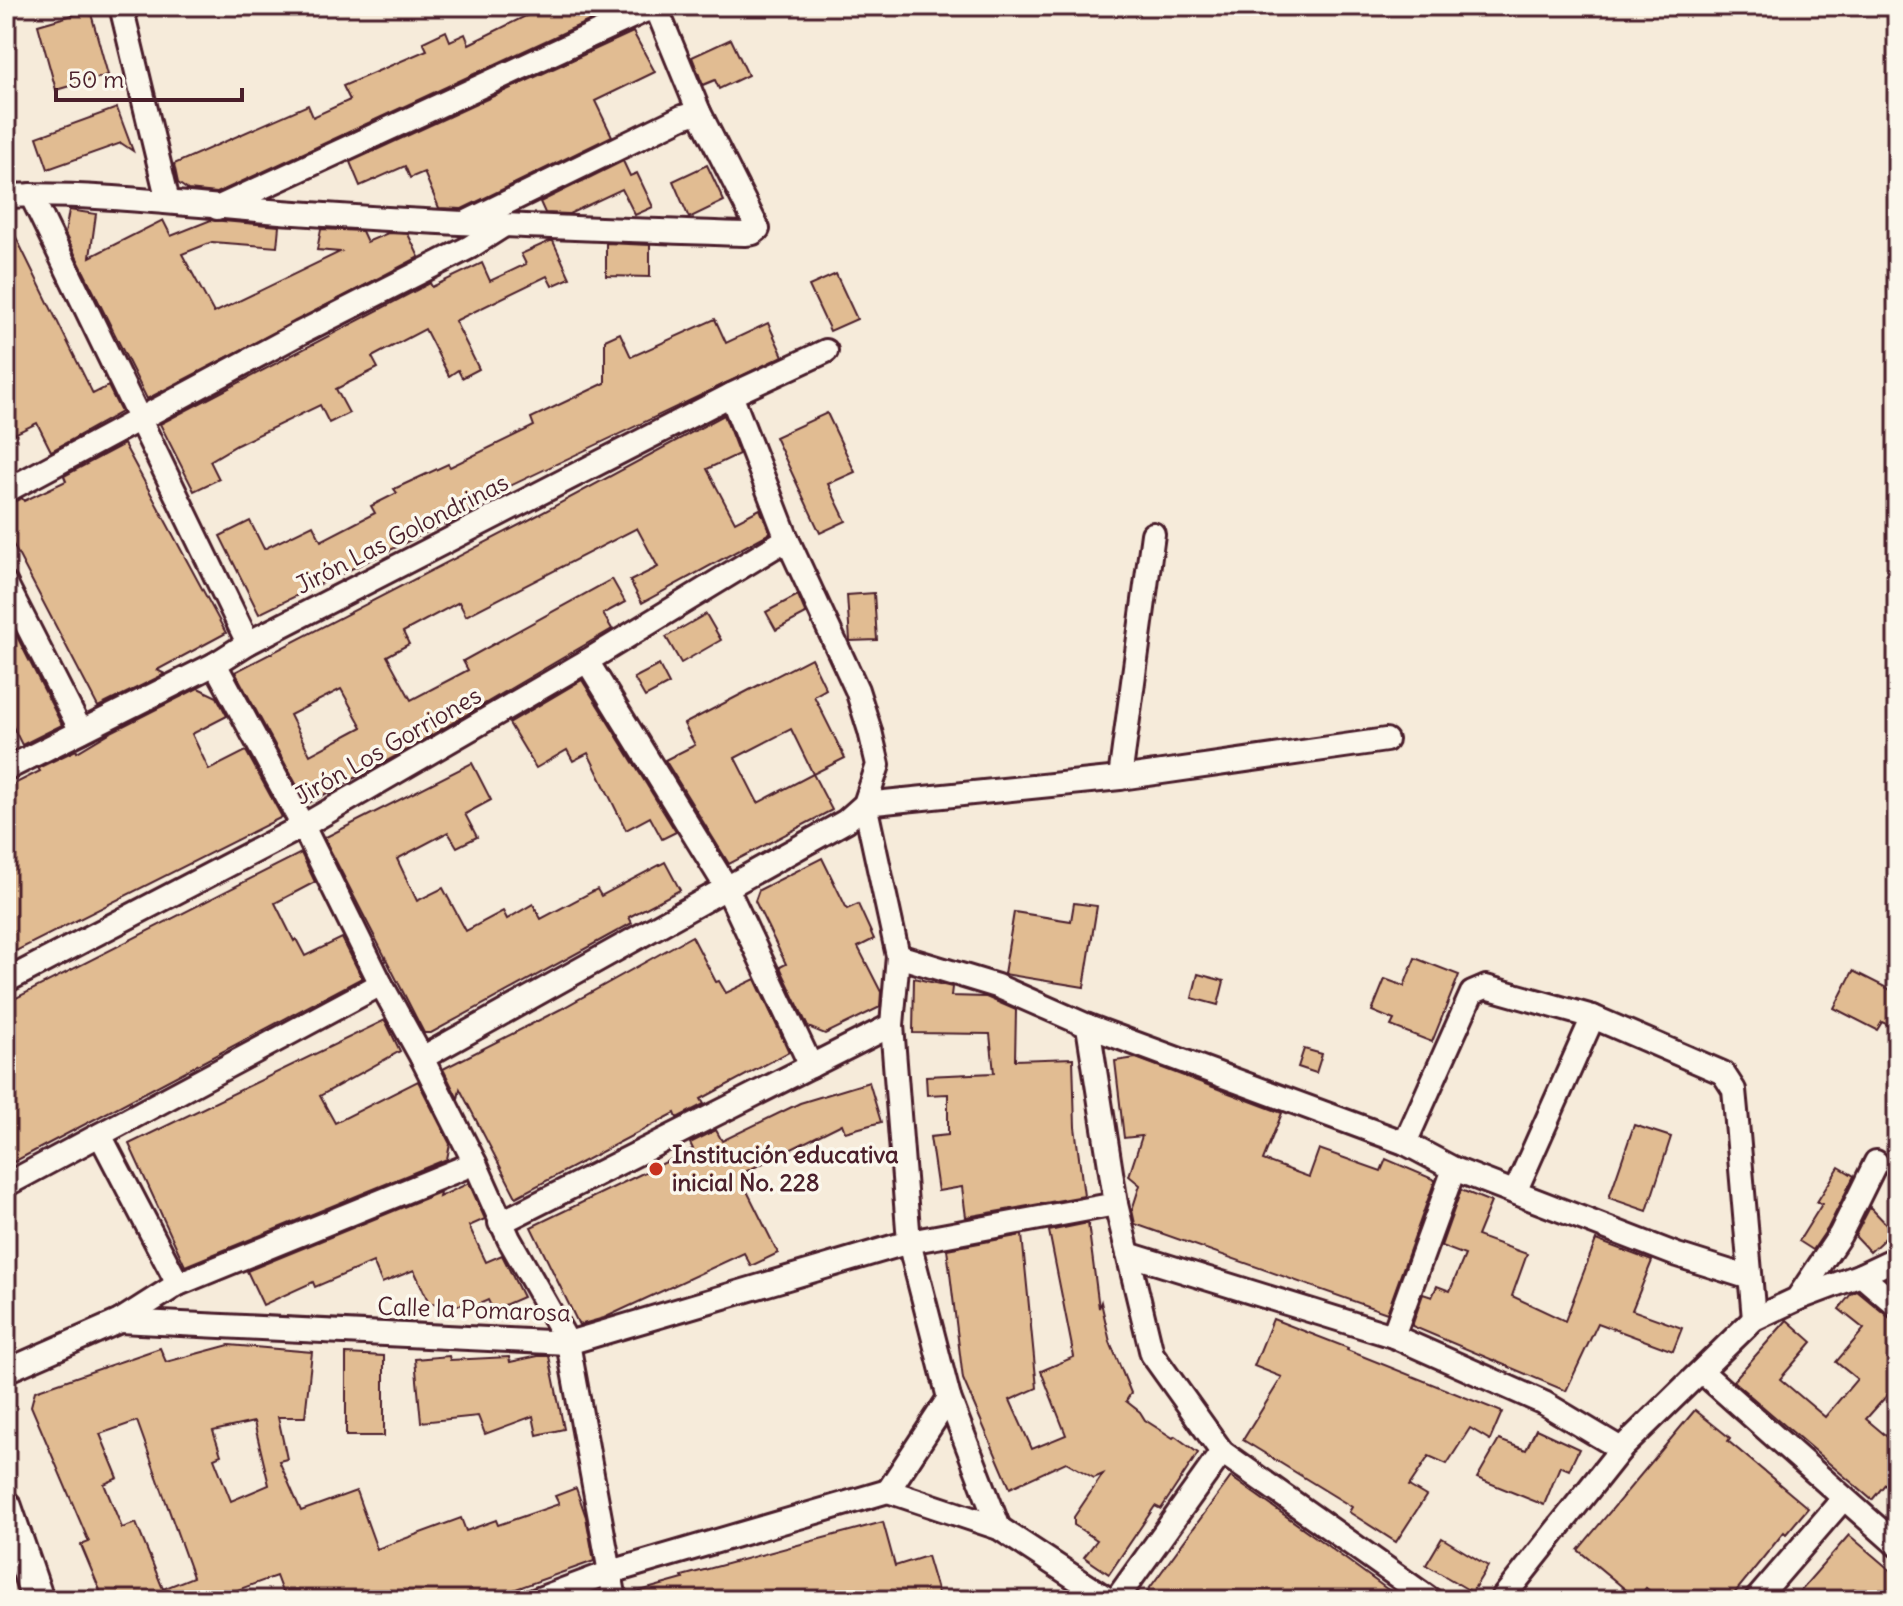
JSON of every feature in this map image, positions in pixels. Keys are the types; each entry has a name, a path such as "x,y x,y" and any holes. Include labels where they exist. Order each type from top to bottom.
{"main road":[{"path":"6,1507 38,1600"}],"street":[{"path":"121,6 168,201"},
{"path":"6,196 168,201 217,208 462,225 753,233 758,229 699,112 660,17 655,11 646,10 217,208"},
{"path":"462,225 682,117 699,112"},
{"path":"31,195 248,643"},
{"path":"6,491 138,418 470,247 503,226"},
{"name":"Jirón Las Golondrinas","path":"6,769 215,664 248,643 731,395 826,351"},
{"path":"422,1058 846,821 865,804 878,765 857,690 787,539 731,395"},
{"path":"1120,778 1153,534"},
{"name":"Jirón Los Gorriones","path":"6,981 303,826 587,661 787,539"},
{"path":"6,584 81,731"},
{"path":"587,661 727,888 811,1066"},
{"path":"215,664 303,826 381,984 422,1058 475,1163 500,1223 568,1343 615,1600"},
{"path":"865,804 1120,778 1386,740"},
{"path":"865,804 898,956 892,1025 909,1242 949,1398 999,1528"},
{"path":"898,956 997,986 1088,1026 1405,1143 1454,1169 1677,1255 1750,1278"},
{"path":"6,1185 381,984"},
{"path":"1405,1143 1472,993 1486,987 1593,1017 1723,1073 1734,1090 1754,1319"},
{"path":"1515,1192 1593,1017"},
{"path":"500,1223 892,1025"},
{"path":"1088,1026 1116,1204 1152,1354 1222,1452 1431,1600"},
{"path":"100,1135 178,1284"},
{"path":"1797,1299 1840,1235 1876,1162"},
{"path":"6,1371 120,1321 178,1284 475,1163"},
{"path":"1393,1336 1454,1169"},
{"name":"Calle la Pomarosa","path":"120,1321 568,1343 909,1242 1116,1204"},
{"path":"1128,1254 1393,1336 1544,1403 1621,1449"},
{"path":"1501,1600 1621,1449 1754,1319 1897,1258"},
{"path":"1861,1275 1897,1306"},
{"path":"1702,1372 1897,1545"},
{"path":"888,1491 949,1398"},
{"path":"1116,1600 1222,1452"},
{"path":"536,1600 611,1572 888,1491 999,1528 1109,1600"},
{"path":"1756,1600 1843,1499"}],"building":[{"path":"546,6 621,6 217,193 188,190 178,183 174,164 308,105 313,117 350,100 343,86 427,50 423,42 446,31 450,41 465,34 469,44"},
{"path":"90,10 108,75 56,90 38,25"},
{"path":"633,32 655,72 595,101 612,136 462,209 439,208 424,172 410,178 405,166 360,186 350,162"},
{"path":"731,39 748,75 719,89 715,80 703,85 692,57"},
{"path":"117,108 133,151 121,143 48,169 37,137"},
{"path":"623,161 630,176 637,173 653,207 635,215 622,189 569,214 545,213 540,202"},
{"path":"707,165 724,201 689,218 673,181"},
{"path":"69,210 96,214 90,257 163,220 171,236 211,220 279,226 277,247 212,242 182,254 214,313 340,252 317,250 321,229 362,231 367,242 388,233 408,234 419,257 147,399 65,234"},
{"path":"6,217 93,394 108,386 121,412 51,451 37,423 6,438"},
{"path":"553,241 570,278 552,286 547,276 455,321 479,369 462,378 458,370 449,376 425,329 372,357 378,368 336,389 349,413 329,423 320,405 237,445 210,461 219,479 194,491 160,424 430,283 432,287 482,263 490,281 526,264 521,254"},
{"path":"606,243 650,245 650,277 606,276"},
{"path":"836,274 857,319 830,331 809,286"},
{"path":"715,319 726,343 768,323 783,356 489,496 491,501 259,614 220,536 250,521 264,549 313,525 321,541 375,513 371,506 397,493 394,489 448,464 450,467 534,426 531,418 605,383 605,340 620,333 631,357"},
{"path":"827,413 855,472 828,484 846,521 820,533 775,437"},
{"path":"724,415 739,454 707,469 735,522 760,509 770,533 642,603 630,581 658,567 637,528 466,616 459,602 403,632 409,644 387,656 411,700 468,670 463,661 612,579 625,602 603,614 612,629 396,756 307,804 235,672","holes":["341,689 362,727 310,755 290,715"]},
{"path":"124,444 226,633 157,670 165,674 98,707 6,531 6,505 22,498 24,501 66,481 64,476"},
{"path":"874,593 877,640 850,641 847,595"},
{"path":"798,595 806,614 776,630 766,612"},
{"path":"706,614 721,640 681,663 666,637"},
{"path":"6,615 62,725 22,745 6,713"},
{"path":"811,658 826,689 814,696 845,758 813,774 832,810 729,864 665,760 695,745 684,724","holes":["791,729 813,774 758,803 735,758"]},
{"path":"659,665 669,684 645,697 634,678"},
{"path":"582,680 676,832 662,839 650,817 626,830 588,753 573,761 567,750 536,768 509,723"},
{"path":"198,688 217,697 227,716 192,734 209,770 246,751 282,817 6,956 6,788 40,771 38,768 77,752"},
{"path":"472,763 491,800 465,814 477,837 457,847 448,832 397,859 417,901 443,888 466,931 503,911 507,919 533,904 541,919 597,889 601,896 665,862 680,890 629,917 632,923 431,1033 424,1033 324,838"},
{"path":"301,853 315,882 275,903 305,956 342,938 362,978 6,1166 6,1003"},
{"path":"822,858 847,909 858,904 874,939 858,947 881,992 880,1007 825,1034 808,1027 780,967 786,964 755,901 759,890"},
{"path":"1074,903 1097,906 1084,987 1004,974 1014,912 1071,921"},
{"path":"692,936 716,982 719,981 726,993 755,979 789,1052 701,1099 704,1104 677,1118 675,1113 516,1197 460,1089 458,1099 443,1069 561,1009"},
{"path":"1415,958 1459,975 1432,1042 1391,1026 1394,1020 1372,1011 1385,979 1404,986"},
{"path":"1853,971 1897,993 1897,1029 1882,1022 1877,1030 1834,1008"},
{"path":"1198,974 1224,981 1218,1005 1192,998"},
{"path":"914,978 952,987 951,996 986,997 1016,1010 1015,1060 1073,1058 1075,1127 1084,1196 966,1217 962,1187 938,1191 930,1137 948,1135 948,1094 927,1095 926,1076 994,1073 990,1034 913,1033"},
{"path":"385,1020 400,1051 320,1096 335,1123 418,1081 450,1144 447,1159 185,1266 129,1144"},
{"path":"1304,1049 1322,1054 1316,1073 1298,1067"},
{"path":"1136,1058 1282,1113 1263,1160 1309,1177 1319,1149 1381,1171 1386,1159 1435,1180 1387,1313 1135,1224 1132,1210 1140,1185 1129,1176 1142,1136 1124,1138 1115,1061"},
{"path":"869,1082 881,1122 845,1132 842,1124 739,1175 778,1253 751,1266 744,1253 604,1318 579,1325 531,1227 693,1149 690,1143 716,1130 722,1141 800,1103"},
{"path":"1634,1125 1671,1137 1647,1211 1609,1198"},
{"path":"1839,1167 1854,1176 1828,1228 1813,1250 1799,1241 1822,1204 1817,1202"},
{"path":"469,1183 485,1219 469,1226 486,1262 502,1255 523,1297 493,1310 488,1300 475,1306 429,1303 414,1270 382,1283 373,1262 315,1287 313,1282 263,1305 247,1271"},
{"path":"1461,1190 1491,1202 1477,1236 1527,1254 1512,1296 1565,1321 1596,1240 1652,1261 1632,1310 1682,1328 1673,1351 1598,1323 1566,1391 1412,1326 1423,1294 1432,1297 1437,1286 1450,1291 1465,1255 1441,1246"},
{"path":"1870,1207 1893,1231 1870,1252 1855,1236"},
{"path":"1088,1223 1099,1308 1101,1302 1110,1342 1131,1393 1126,1401 1145,1420 1198,1453 1161,1509 1155,1506 1109,1574 1084,1557 1097,1540 1074,1525 1074,1517 1103,1474 1094,1478 1066,1462 1010,1488 963,1379 947,1249 1022,1235 1037,1388 1010,1400 1032,1449 1066,1435 1041,1371 1074,1357 1049,1231"},
{"path":"1857,1291 1897,1324 1897,1384 1866,1419 1897,1445 1897,1470 1872,1500 1733,1381 1787,1320 1812,1342 1780,1379 1825,1417 1857,1379 1836,1362 1864,1329 1839,1309"},
{"path":"1273,1319 1502,1412 1490,1440 1470,1428 1447,1464 1429,1456 1409,1486 1426,1496 1396,1542 1349,1512 1352,1507 1243,1440 1282,1377 1254,1366"},
{"path":"229,1345 312,1352 305,1417 278,1417 287,1459 279,1461 301,1511 356,1491 377,1549 461,1518 466,1531 496,1520 498,1525 559,1504 555,1496 576,1488 586,1517 594,1561 485,1600 285,1600 276,1576 210,1600 104,1600 81,1545 89,1542 31,1406 35,1391 160,1348 166,1362","holes":["137,1421 193,1577 163,1589 136,1523 122,1528 104,1484 118,1478 100,1434","254,1422 269,1485 231,1501 214,1458 221,1455 213,1431"]},
{"path":"346,1354 384,1356 384,1436 346,1436"},
{"path":"449,1356 450,1360 509,1357 510,1362 549,1356 564,1429 537,1435 533,1416 485,1434 478,1416 421,1422 415,1359"},
{"path":"1695,1410 1808,1508 1786,1534 1784,1532 1729,1600 1661,1600 1646,1588 1637,1599 1578,1550"},
{"path":"1536,1429 1579,1449 1569,1470 1560,1466 1544,1505 1477,1478 1499,1440 1526,1450"},
{"path":"1231,1477 1314,1536 1402,1600 1141,1600"},
{"path":"883,1522 895,1566 927,1556 940,1600 900,1600 898,1592 869,1600 630,1600 629,1594 683,1579 682,1576"},
{"path":"1849,1535 1897,1576 1897,1600 1868,1600 1855,1589 1845,1600 1792,1600"},
{"path":"1442,1538 1488,1566 1472,1592 1426,1565"}],"place":[{"name":"Institución educativa inicial No. 228","path":"656,1169"}]}
